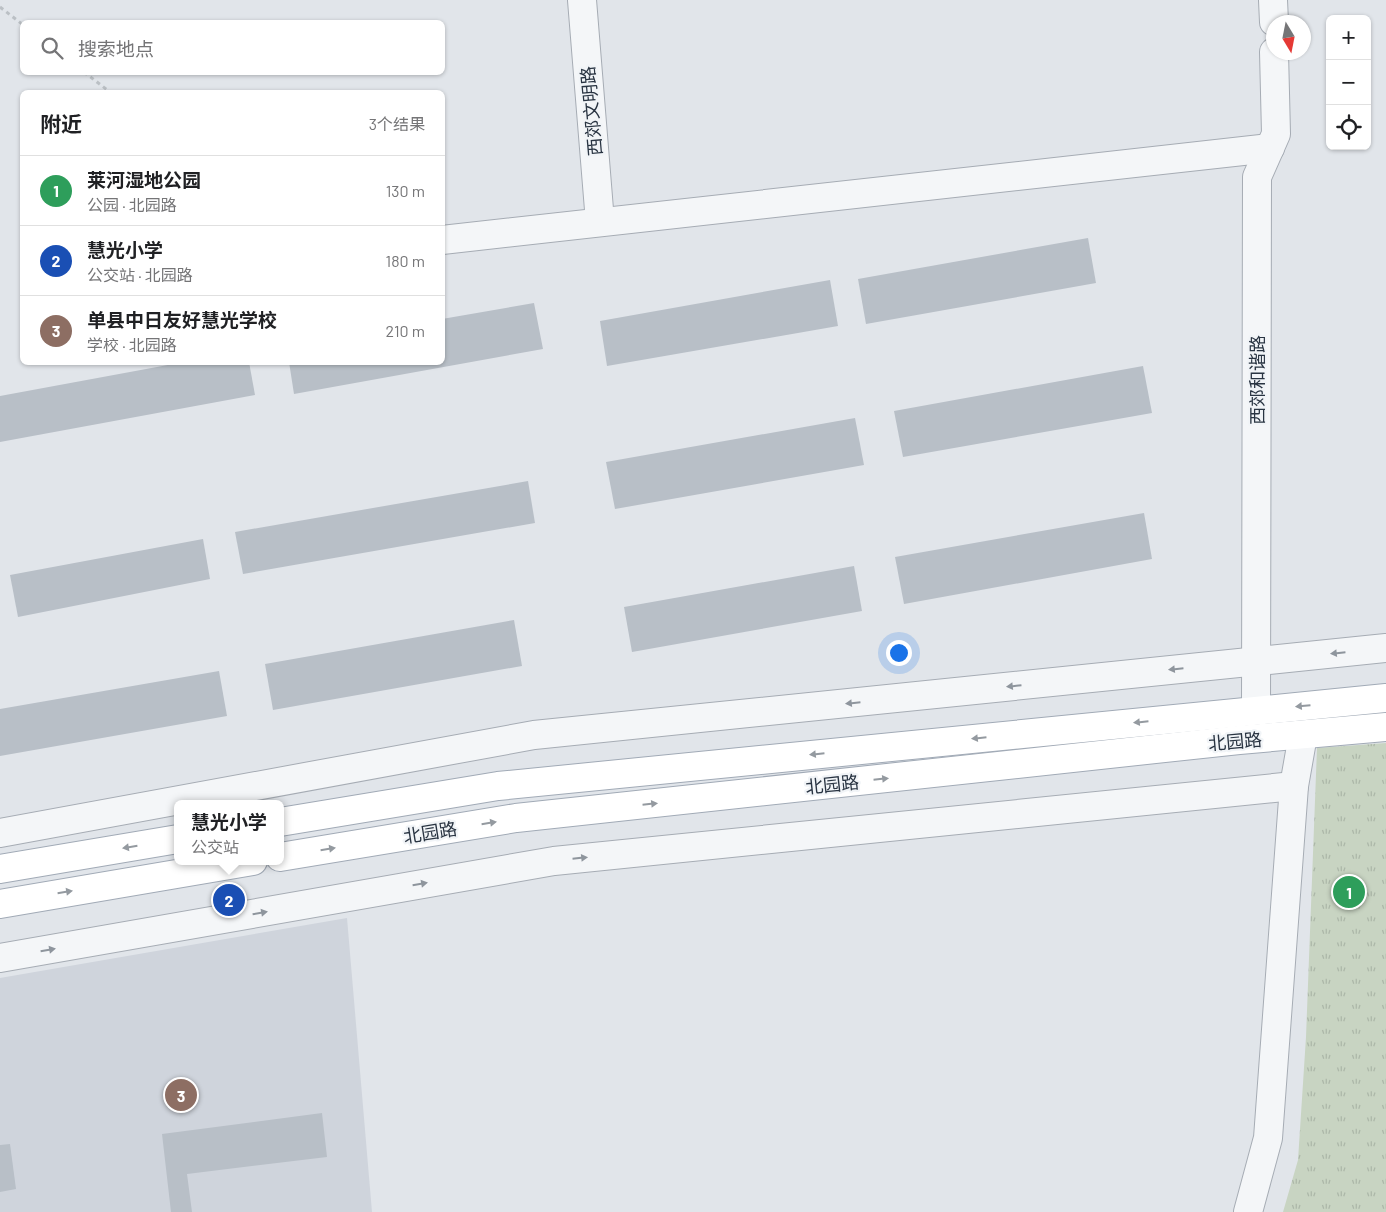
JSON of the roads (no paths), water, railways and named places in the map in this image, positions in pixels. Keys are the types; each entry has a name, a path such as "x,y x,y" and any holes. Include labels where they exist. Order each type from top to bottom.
{"main road":[{"name":"北园路","path":"284,821 498,786 1386,698"},
{"name":"北园路","path":"284,856 516,818 1303,735 1386,728"},
{"path":"0,869 174,840"},
{"path":"0,904 229,865"}],"street":[{"name":"西郊文明路","path":"582,0 600,222"},
{"path":"1273,0 1274,15"},
{"name":"西郊和谐路","path":"1256,710 1257,177 1276,134 1274,60"},
{"path":"445,240 1270,148"},
{"path":"180,800 534,735 1386,648"},
{"path":"1248,1212 1268,1138 1294,786 1303,735"},
{"path":"0,958 554,861 1294,786"},
{"path":"0,833 174,801"}],"place":[{"name":"莱河湿地公园","path":"1349,892"},
{"name":"慧光小学","path":"229,900"},
{"name":"单县中日友好慧光学校","path":"181,1095"}]}
